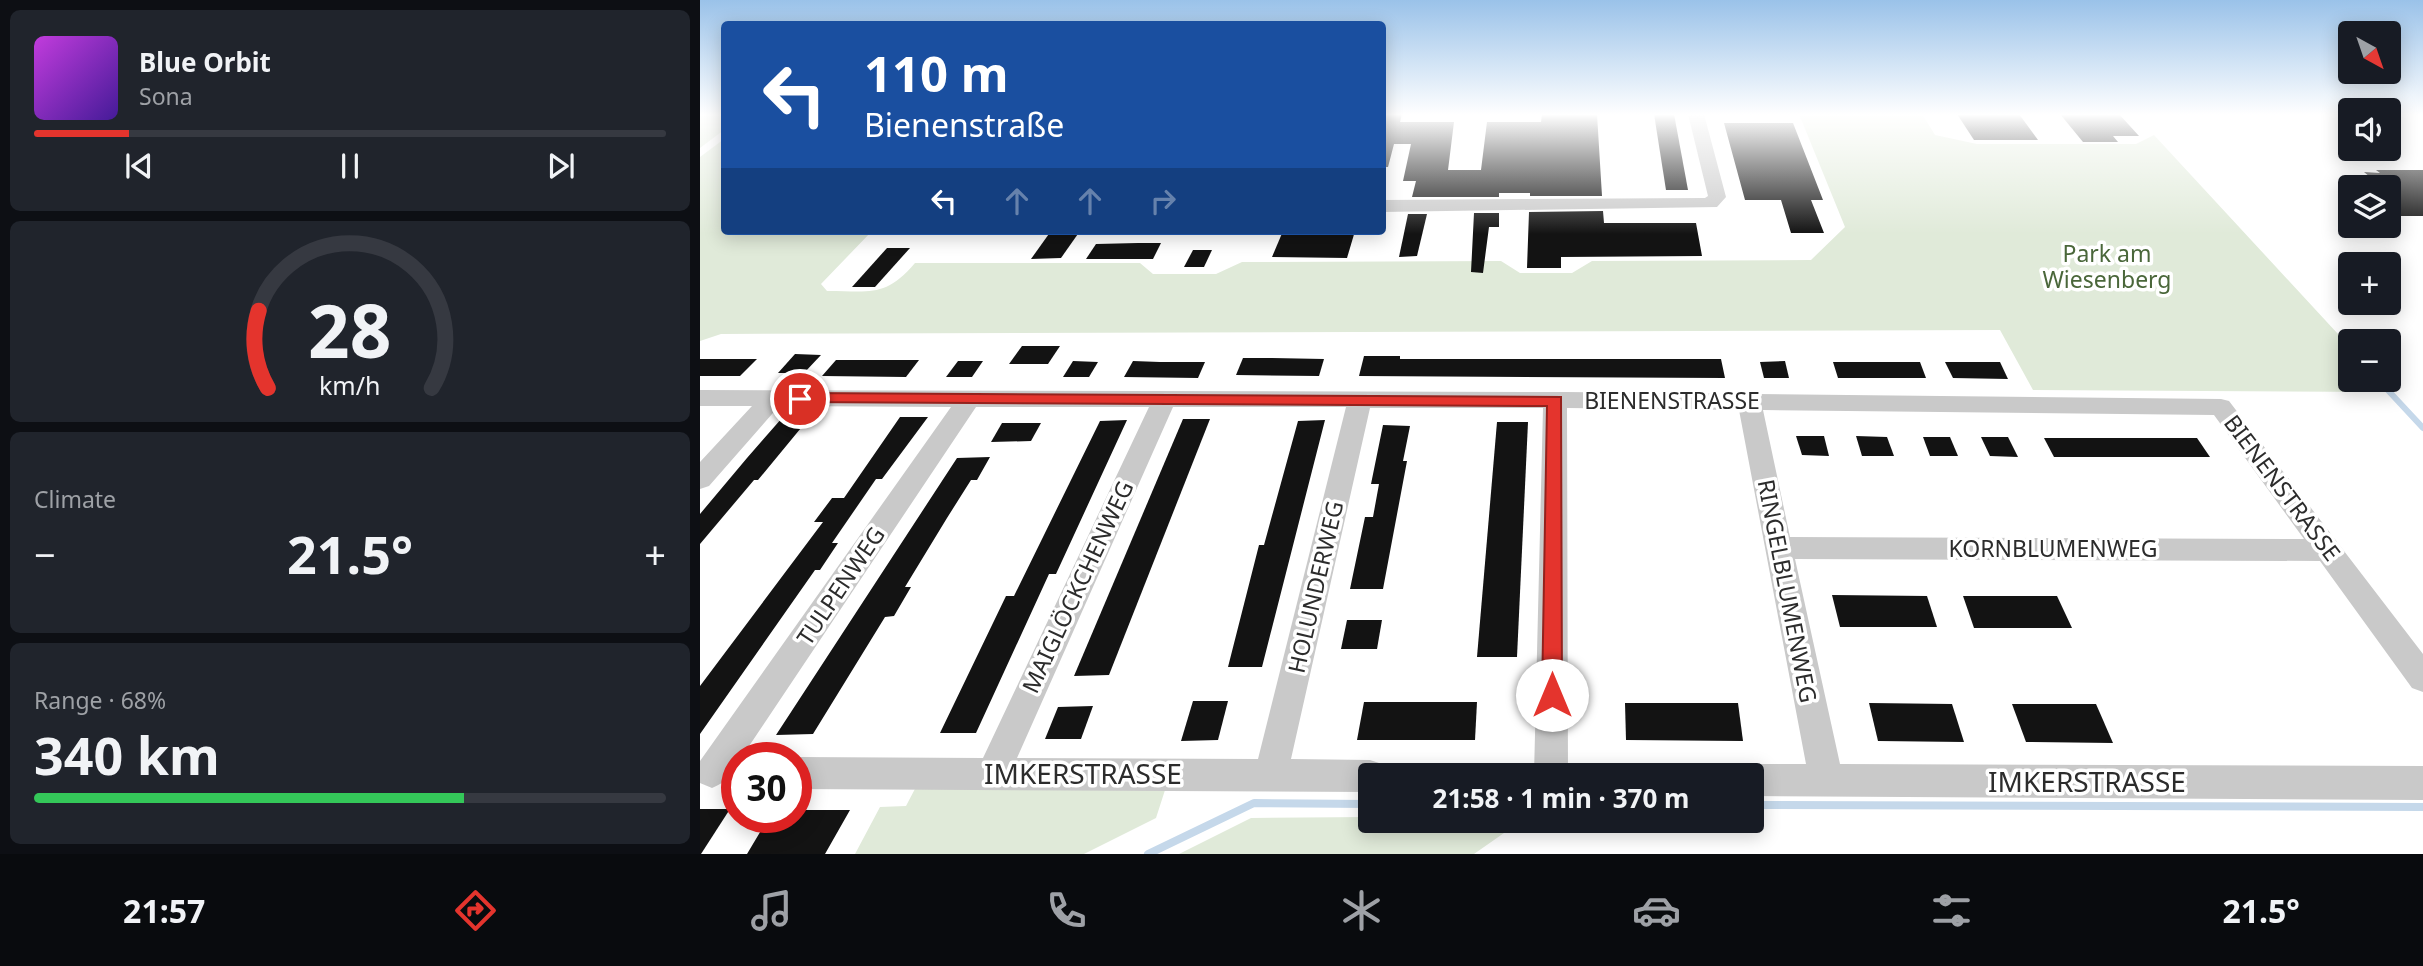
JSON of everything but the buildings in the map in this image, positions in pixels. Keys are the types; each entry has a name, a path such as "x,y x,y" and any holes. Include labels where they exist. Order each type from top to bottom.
{"street":[{"path":"1386,206 1710,203 1717,197 1706,154"},
{"name":"BIENENSTRASSE","path":"700,398 1555,400 2221,407 2423,678"},
{"path":"700,479 773,398"},
{"name":"TULPENWEG","path":"716,773 969,399"},
{"name":"MAIGLÖCKCHENWEG","path":"992,775 1164,400"},
{"path":"1551,763 1555,400"},
{"name":"HOLUNDERWEG","path":"1271,774 1360,401"},
{"name":"RINGELBLUMENWEG","path":"1749,402 1826,780"},
{"name":"KORNBLUMENWEG","path":"1779,548 2328,550"},
{"name":"IMKERSTRASSE","path":"812,773 1358,776"},
{"name":"IMKERSTRASSE","path":"1764,780 2423,783"}],"green space":[{"name":"Park am Wiesenberg","path":"704,154 721,154 721,235 868,235 821,284 827,291 876,290 895,282 915,263 1140,263 1153,274 1216,274 1242,262 1501,261 1520,273 1572,273 1592,261 1811,260 1845,227 1815,154 2171,154 2338,334 2338,392 2033,390 2000,330 721,334 700,341 700,157"},
{"path":"917,785 1166,787 1156,818 1084,854 855,854 880,807 906,806"},
{"path":"1358,817 1358,833 1504,833 1474,854 1179,854 1251,818"}],"waterway":[{"path":"2390,392 2423,428"},
{"path":"1148,854 1254,803 1358,804"},
{"path":"1764,805 2423,807"}],"route":[{"path":"800,399 1555,400 1552,695"}]}
